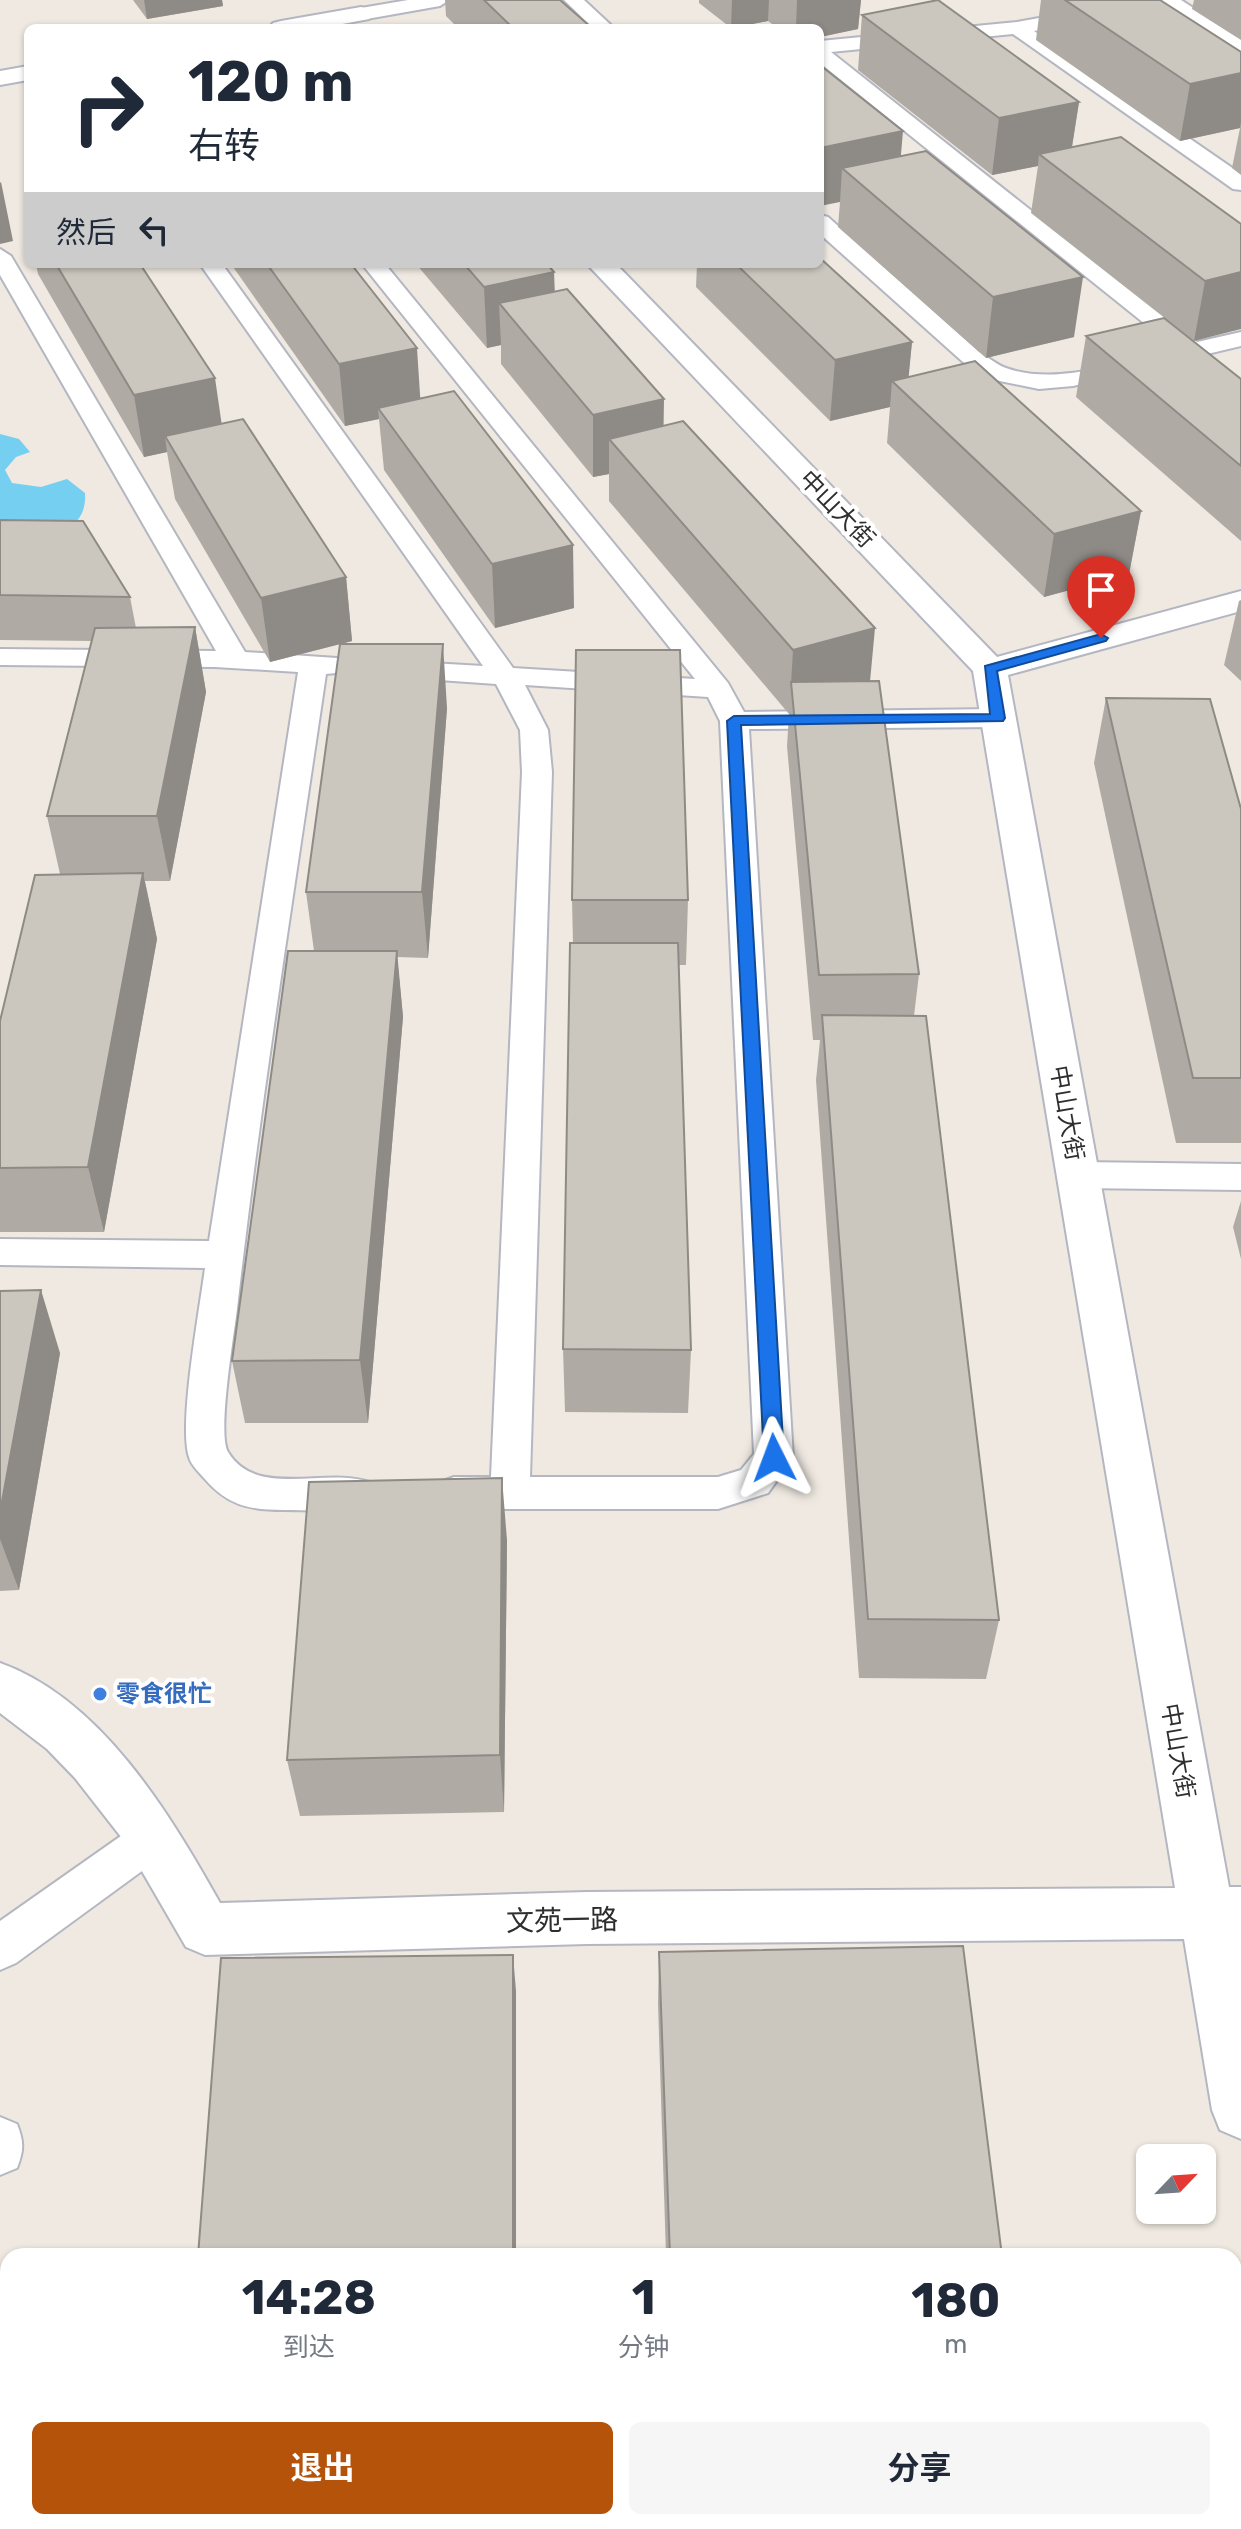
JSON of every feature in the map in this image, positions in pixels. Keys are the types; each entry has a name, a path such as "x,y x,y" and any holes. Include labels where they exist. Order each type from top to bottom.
{"street":[{"path":"304,24 361,14"},
{"path":"0,78 24,74"},
{"name":"中山大街","path":"605,268 990,669 1078,1175 1224,1913 1241,2110"},
{"path":"990,669 1241,601"},
{"name":"文苑一路","path":"0,1685 95,1761 153,1838 205,1929 587,1918 1224,1913"}],"lane":[{"path":"361,14 440,0"},
{"path":"573,0 600,24"},
{"path":"824,47 1017,28 1168,0 1241,47"},
{"path":"1017,28 1241,184"},
{"path":"824,56 1193,350"},
{"path":"824,226 971,357 998,374 1039,382 1073,379 1241,339"},
{"path":"24,249 0,254 236,661"},
{"path":"214,268 518,695 534,730 537,772 510,1493"},
{"path":"376,268 718,689 734,721 774,1458 754,1482 718,1493 431,1493"},
{"path":"0,657 313,664 718,689"},
{"path":"313,664 225,1255 206,1411 207,1455 235,1487 271,1494 383,1493"},
{"path":"734,721 998,718"},
{"path":"1078,1175 1241,1177"},
{"path":"0,1252 225,1255"},
{"path":"0,1948 153,1838"},
{"path":"0,2141 0,2151"}],"water":[{"path":"0,434 19,439 30,452 16,457 5,470 12,483 41,487 67,479 85,493 84,508 78,520 69,527 44,536 0,542"}],"building":[{"path":"484,0 560,0 587,24 509,24"},
{"path":"938,0 1079,102 999,118 862,15"},
{"path":"1065,0 1160,0 1241,52 1241,73 1190,84"},
{"path":"824,68 903,131 824,147"},
{"path":"1121,137 1241,224 1241,272 1205,281 1039,154"},
{"path":"926,151 1083,277 993,297 842,168"},
{"path":"824,262 912,342 835,360 740,268 824,268"},
{"path":"58,268 143,268 215,378 134,395"},
{"path":"270,268 354,268 417,348 339,364"},
{"path":"467,268 550,268 554,272 484,287"},
{"path":"567,289 664,399 593,415 499,303"},
{"path":"1164,318 1241,379 1241,466 1086,336"},
{"path":"975,361 1141,511 1054,534 892,381"},
{"path":"454,391 573,545 492,564 378,408"},
{"path":"243,419 346,577 261,598 165,436"},
{"path":"683,421 875,628 793,650 609,439"},
{"path":"0,520 83,521 130,597 0,595"},
{"path":"195,627 157,816 47,816 95,628"},
{"path":"340,644 443,644 422,892 306,892"},
{"path":"576,650 680,650 688,900 572,900"},
{"path":"879,681 919,974 819,975 791,682"},
{"path":"1106,698 1210,699 1241,809 1241,1078 1193,1078"},
{"path":"143,873 88,1167 0,1168 0,1021 35,875"},
{"path":"570,943 678,943 691,1350 563,1349"},
{"path":"288,951 397,951 360,1360 232,1361"},
{"path":"822,1015 926,1016 999,1620 868,1619"},
{"path":"41,1290 0,1512 0,1291"},
{"path":"502,1478 500,1755 287,1760 309,1482"},
{"path":"963,1946 1001,2248 670,2248 659,1952"},
{"path":"513,1955 513,2248 199,2248 221,1958"}],"place":[{"name":"零食很忙","path":"100,1694"}],"route":[{"path":"774,1458 734,721 998,718 990,669 1101,638"}]}
